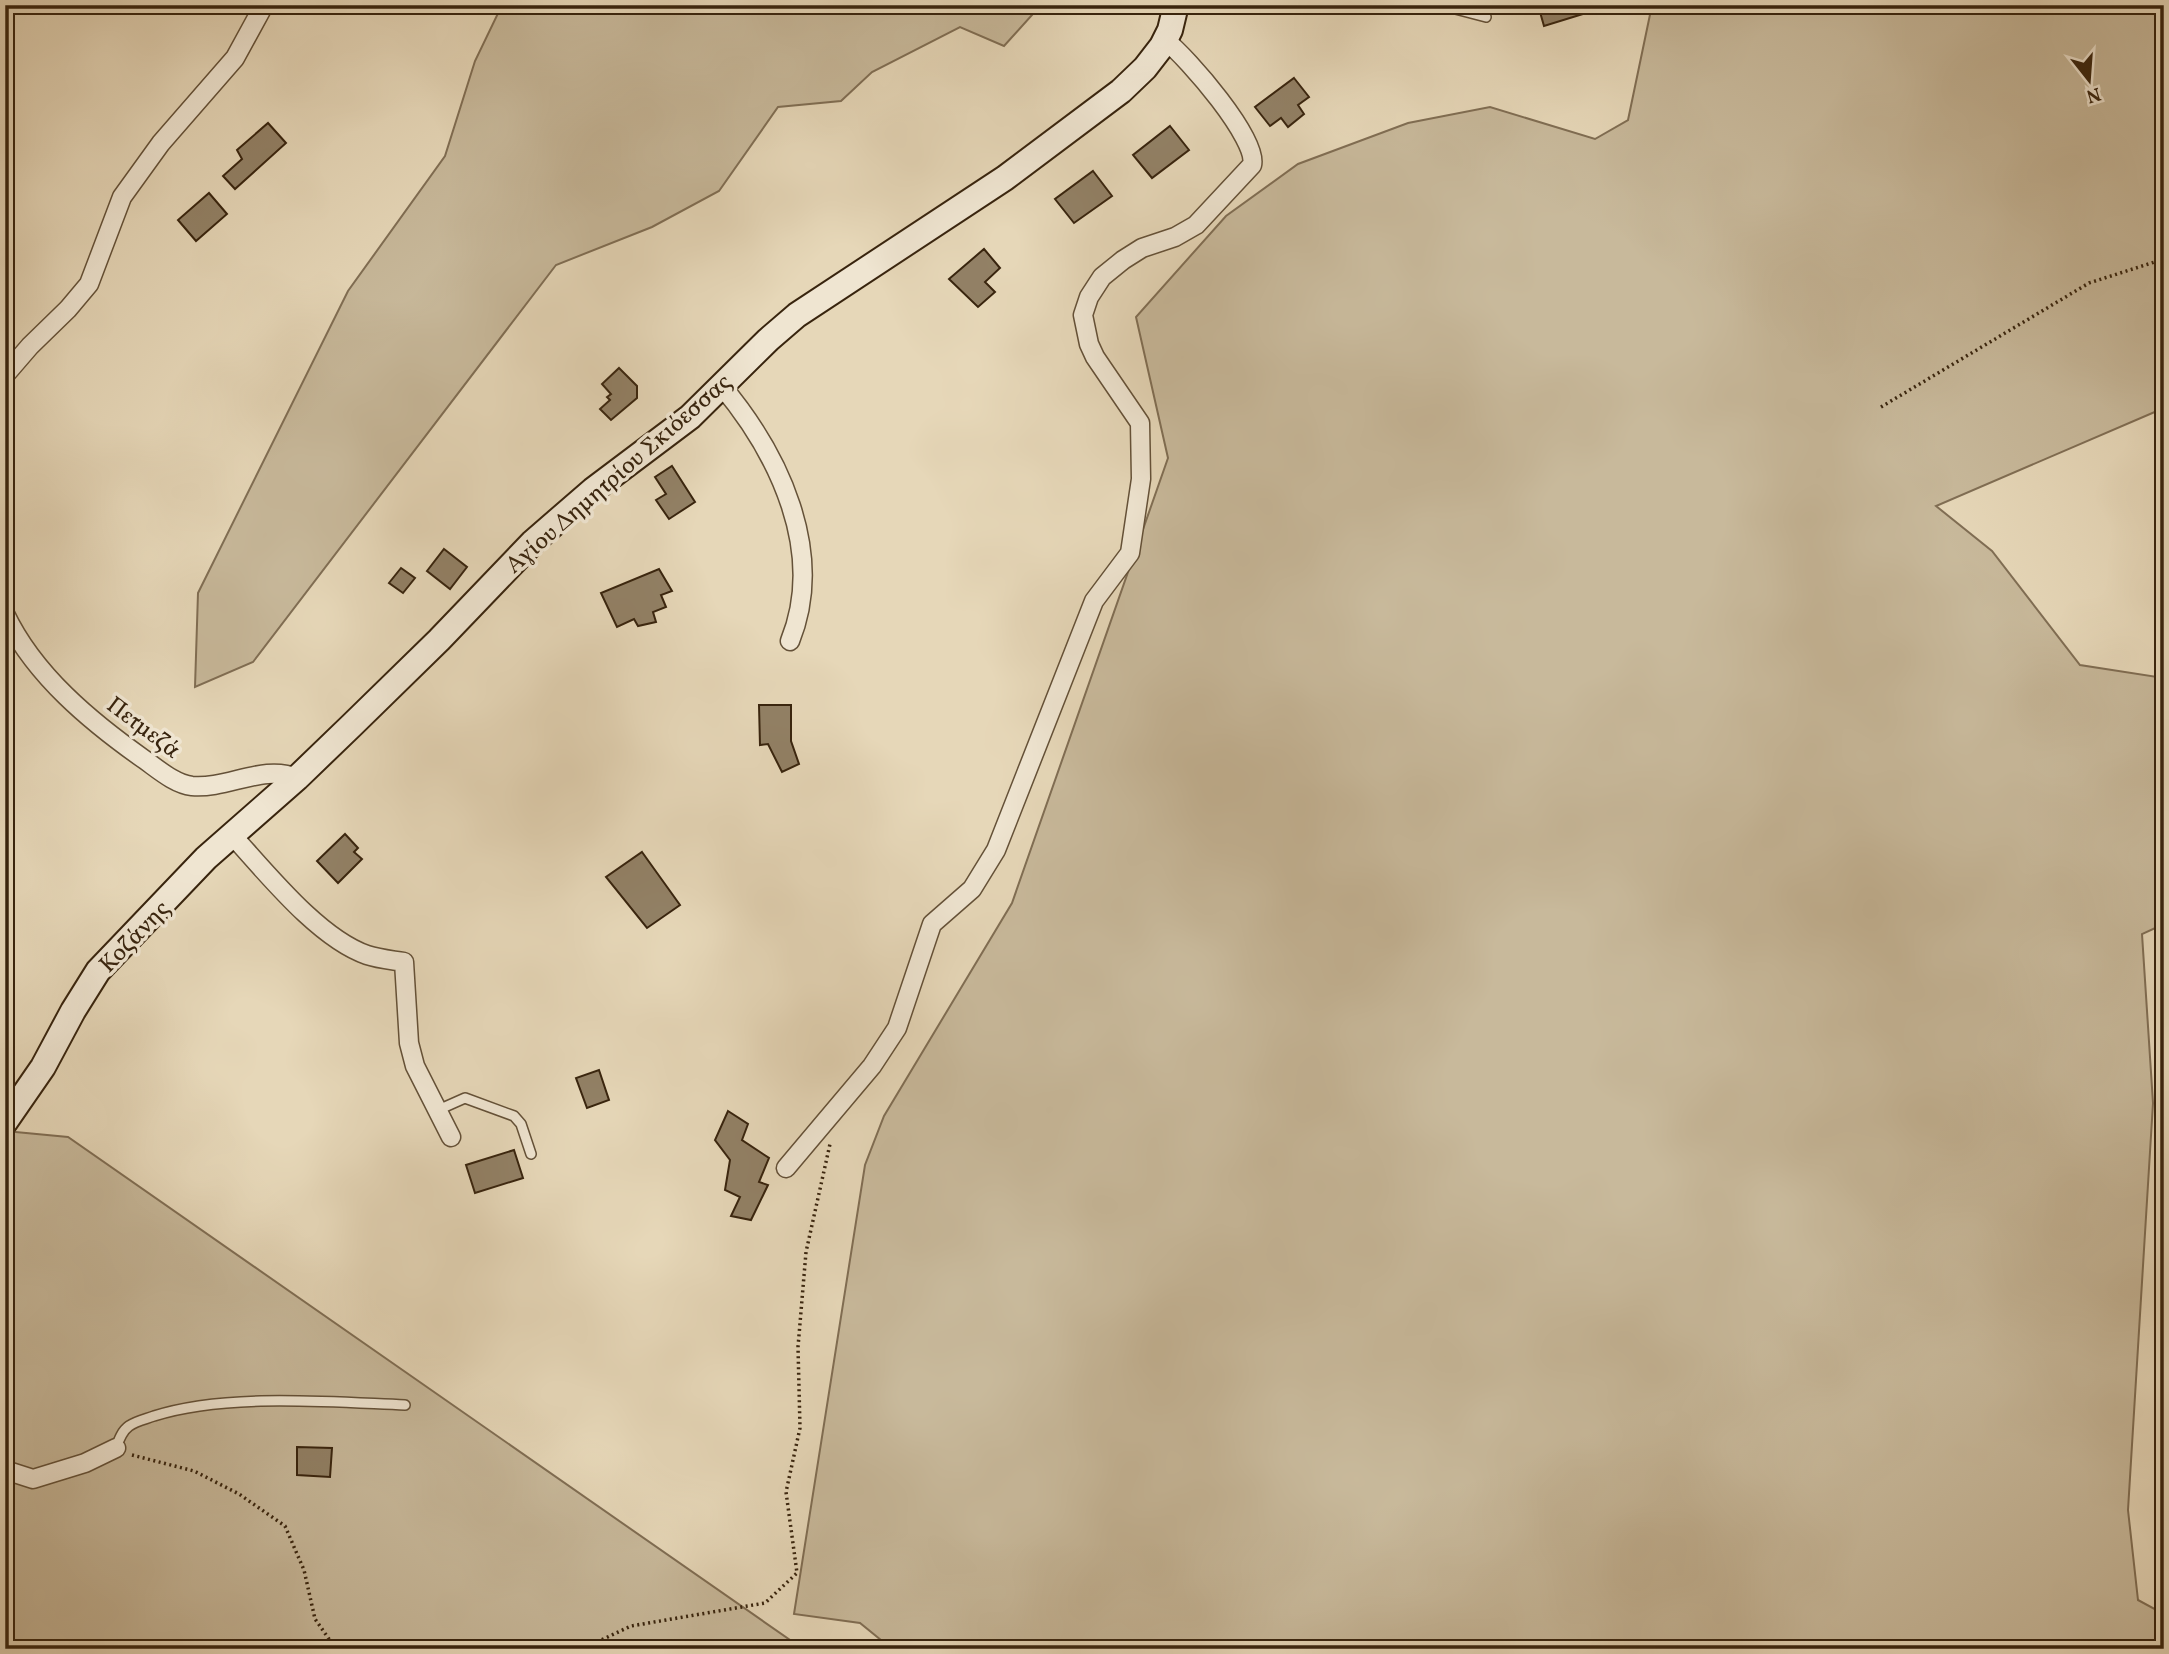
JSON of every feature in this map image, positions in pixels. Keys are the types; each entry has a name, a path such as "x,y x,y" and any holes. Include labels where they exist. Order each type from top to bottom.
{"street":[{"path":"5,375 89,285 122,197 161,142 235,58 264,5"},
{"name":"Αγίου Δημητρίου Σκιόεσσας","path":"297,778 413,667 533,542 593,491 677,428 797,315 1005,178 1133,80 1166,41 1176,5"},
{"path":"786,1168 873,1066 897,1028 932,924 972,889 996,850 1094,601 1130,553 1141,479 1140,423 1092,351 1084,328 1086,304 1102,277 1117,264 1142,248 1175,237 1200,222 1252,165 1253,160 1249,147 1222,103 1192,65 1166,41"},
{"path":"721,385 744,412 768,451 787,495 796,527 802,561 802,594 790,641"},
{"name":"Πετμεζά","path":"5,614 36,661 67,696 121,743 174,780 191,786 205,786 276,772 297,778"},
{"name":"Κοζάνης","path":"5,1122 43,1067 98,971 231,834 297,778"},
{"path":"231,834 313,920 351,948 404,962 409,1043 415,1066 451,1137"},
{"path":"5,1470 33,1479 85,1463 116,1448"}],"lane":[{"path":"1440,5 1486,17"},
{"path":"438,1110 465,1098 514,1116 521,1124 531,1154"},
{"path":"116,1448 121,1434 131,1424 170,1411 226,1404 296,1402 405,1405"}],"path":[{"path":"1881,407 2089,284 2164,259"},
{"path":"582,1649 631,1626 765,1603 797,1573 786,1492 800,1427 798,1347 806,1252 830,1144"},
{"path":"116,1448 130,1455 194,1471 240,1494 285,1526 304,1570 315,1619 337,1649"}],"shaded area":[{"path":"502,5 1041,5 1004,46 960,27 872,72 841,101 778,107 719,191 652,227 556,265 253,662 195,687 198,593 348,291 445,156 475,61"},
{"path":"1652,5 2164,5 2164,408 1936,506 1992,551 2080,665 2164,678 2164,924 2142,934 2153,1103 2128,1510 2138,1600 2164,1614 2164,1649 892,1649 860,1623 794,1614 865,1165 884,1116 1012,903 1168,458 1136,317 1226,216 1298,164 1408,123 1490,107 1595,139 1628,120"},
{"path":"5,1131 68,1137 803,1649 5,1649"}],"building":[{"path":"1538,5 1598,5 1599,9 1544,26"},
{"path":"1294,78 1309,97 1298,105 1304,114 1288,127 1281,118 1270,126 1255,107"},
{"path":"268,123 286,143 235,189 223,176 242,159 237,150"},
{"path":"1170,126 1189,150 1152,178 1133,155"},
{"path":"1093,171 1112,196 1074,223 1055,199"},
{"path":"209,193 227,214 196,241 178,220"},
{"path":"984,249 1000,268 985,282 995,292 978,307 949,279"},
{"path":"619,368 637,386 637,398 611,420 600,409 610,400 607,397 611,394 602,384"},
{"path":"672,466 695,502 669,519 656,500 666,494 655,477"},
{"path":"444,549 467,567 450,589 427,571"},
{"path":"401,568 415,578 403,593 389,583"},
{"path":"659,569 672,591 661,595 666,607 653,612 656,622 638,626 634,619 617,627 601,593"},
{"path":"759,705 791,705 791,741 799,764 782,772 768,744 760,745"},
{"path":"345,834 358,848 354,852 362,859 338,883 317,861"},
{"path":"642,852 680,905 647,928 606,877"},
{"path":"599,1070 609,1100 587,1108 576,1078"},
{"path":"728,1111 748,1124 742,1140 769,1158 759,1182 768,1185 751,1220 731,1216 740,1197 725,1190 730,1160 715,1140"},
{"path":"514,1150 523,1178 475,1193 466,1165"},
{"path":"297,1447 332,1448 330,1477 297,1475"}]}
